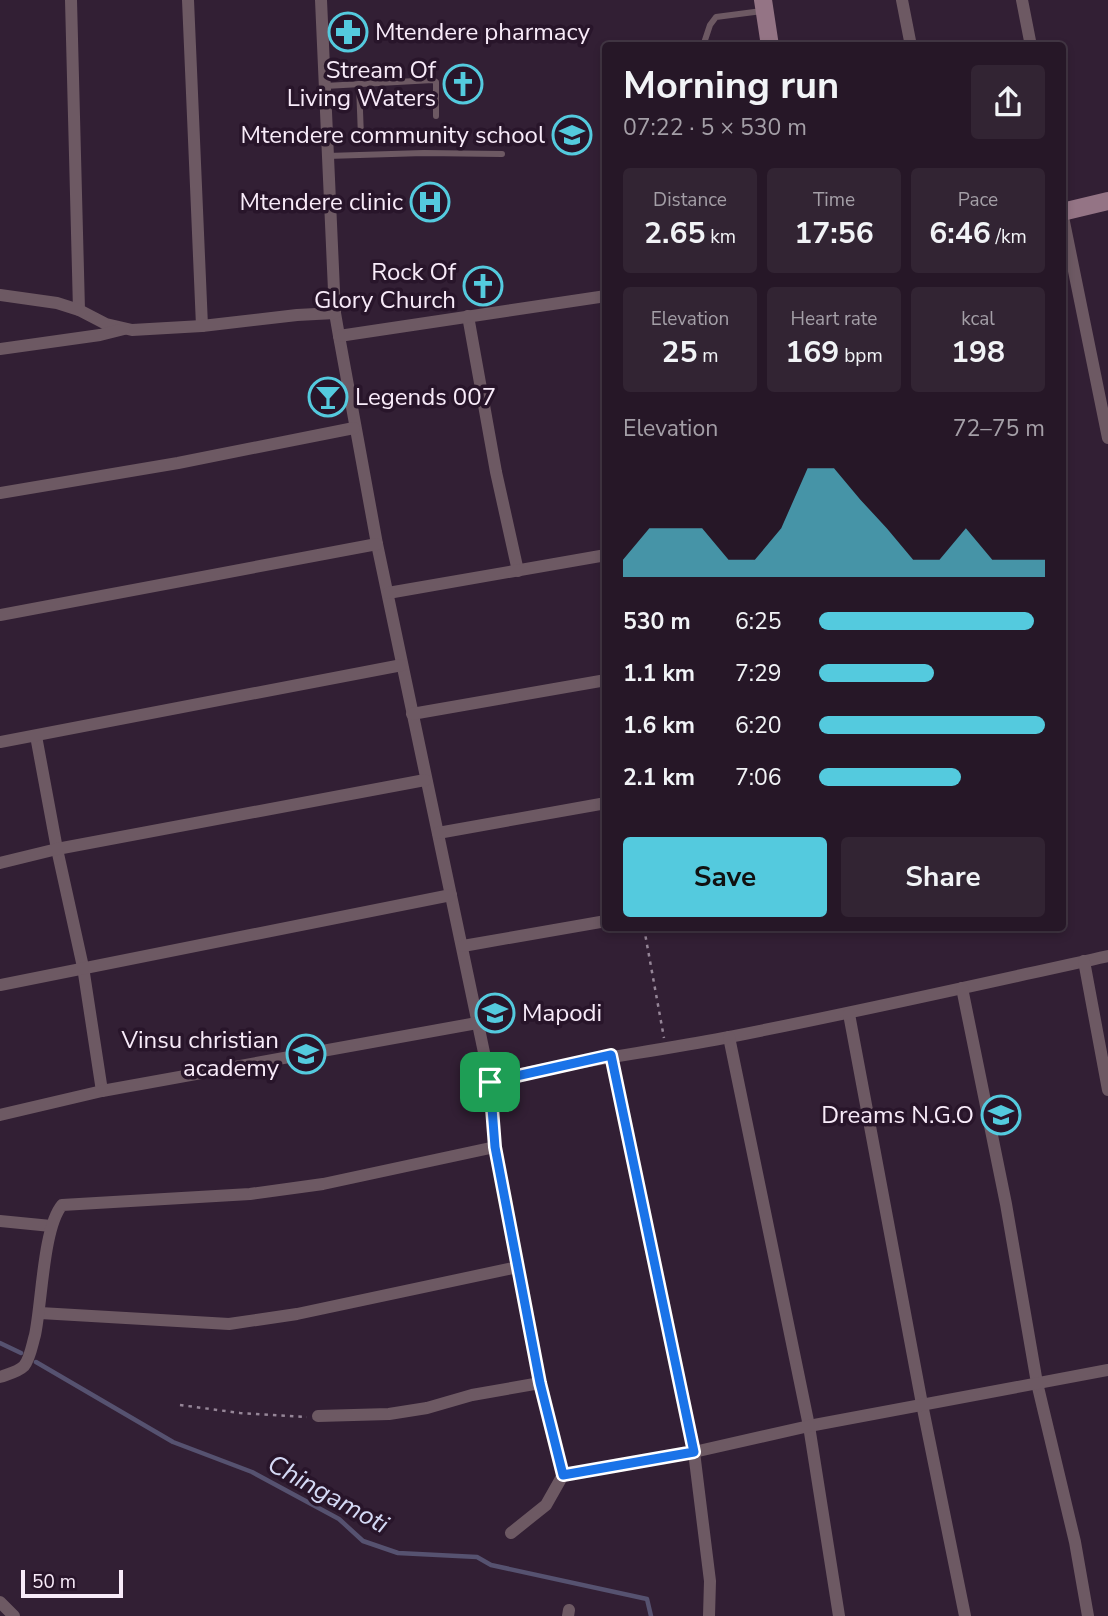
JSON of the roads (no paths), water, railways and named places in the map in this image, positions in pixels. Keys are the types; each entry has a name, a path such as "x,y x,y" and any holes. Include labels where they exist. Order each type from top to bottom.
{"main road":[{"path":"763,6 768,42"},
{"path":"1066,211 1108,201"}],"street":[{"path":"71,0 79,310"},
{"path":"188,0 202,326"},
{"path":"321,0 335,313 377,544 490,1082 495,1147 540,1383 563,1475 546,1505 511,1533"},
{"path":"902,0 910,42"},
{"path":"1022,0 1030,42"},
{"path":"1066,232 1108,438"},
{"path":"0,295 40,299 79,310 98,321 125,329"},
{"path":"339,336 602,297"},
{"path":"0,349 125,329 202,326 335,313"},
{"path":"468,316 496,472 518,571"},
{"path":"0,493 178,463 354,428"},
{"path":"0,615 377,544"},
{"path":"388,593 602,556"},
{"path":"0,742 402,665"},
{"path":"412,714 602,681"},
{"path":"36,736 83,967 102,1091"},
{"path":"0,863 57,849 425,780"},
{"path":"438,833 602,804"},
{"path":"0,985 451,895"},
{"path":"463,946 602,922"},
{"path":"490,1082 611,1055 666,1049 849,1014 1108,956"},
{"path":"1084,961 1108,1090"},
{"path":"962,988 1006,1204 1037,1384 1075,1542 1088,1616"},
{"path":"849,1014 922,1404 965,1616"},
{"path":"0,1115 102,1091 477,1023"},
{"path":"729,1037 809,1426 839,1616"},
{"path":"611,1055 694,1452 710,1581 709,1616"},
{"path":"0,1377 19,1370 26,1364 40,1313 51,1226 62,1205 262,1193 323,1184 495,1147"},
{"path":"0,1221 51,1226"},
{"path":"40,1313 229,1324 297,1314 518,1266"},
{"path":"563,1475 694,1452 809,1426 1108,1370"},
{"path":"318,1416 389,1414 540,1383"},
{"path":"0,1602 14,1616"}],"lane":[{"path":"704,42 709,25 716,17 763,6"},
{"path":"325,86 433,80 436,82 436,117"},
{"path":"359,84 361,137"},
{"path":"327,156 502,154"}],"waterway":[{"name":"Chingamoti","path":"0,1343 21,1353"},
{"name":"Chingamoti","path":"36,1362 173,1442 252,1472 339,1519 363,1541 398,1553 477,1557 491,1565 647,1599 651,1616"}],"place":[{"name":"Mtendere pharmacy","path":"348,32"},
{"name":"Stream Of Living Waters","path":"463,84"},
{"name":"Mtendere community school","path":"572,135"},
{"name":"Mtendere clinic","path":"430,202"},
{"name":"Rock Of Glory Church","path":"483,286"},
{"name":"Legends 007","path":"328,397"},
{"name":"Mapodi","path":"495,1013"},
{"name":"Vinsu christian academy","path":"306,1054"},
{"name":"Dreams N.G.O","path":"1001,1115"}]}
